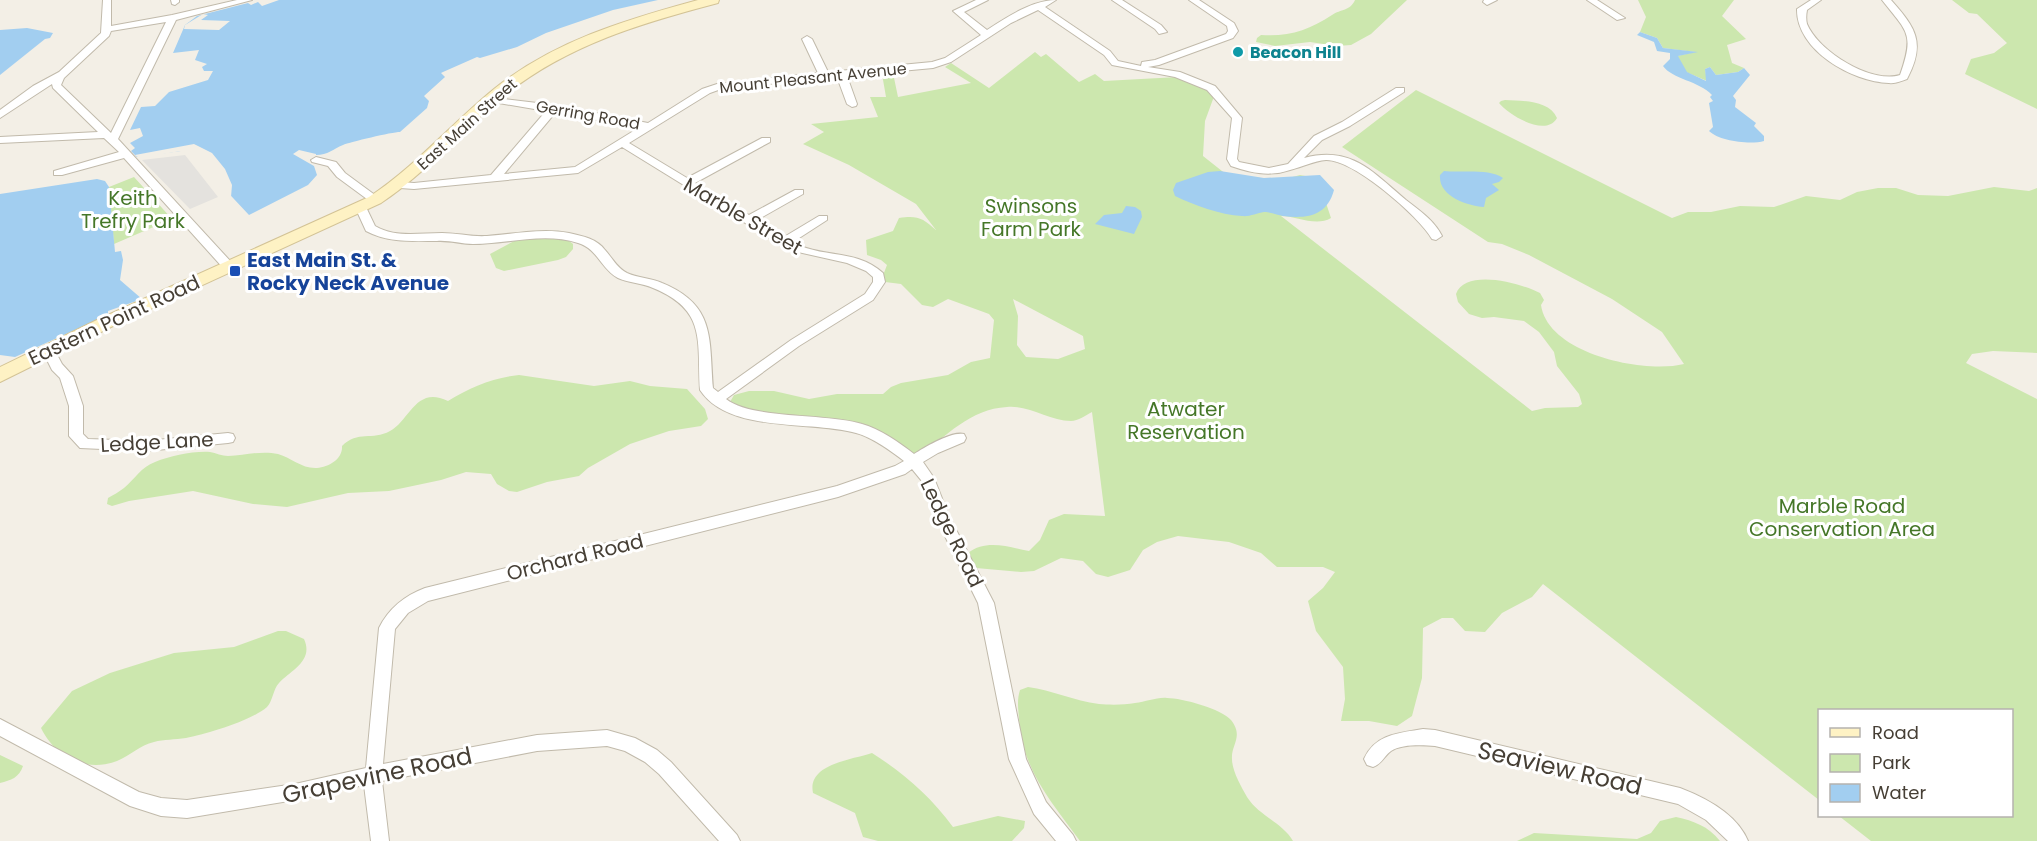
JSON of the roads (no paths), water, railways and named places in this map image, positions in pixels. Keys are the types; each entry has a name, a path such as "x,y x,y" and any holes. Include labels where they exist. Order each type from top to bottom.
{"main road":[{"name":"East Main Street","path":"229,267 368,204 400,185 492,99 550,56 591,36 632,22 713,0"},
{"name":"Eastern Point Road","path":"0,375 48,350 229,267"}],"street":[{"path":"107,0 107,29 102,38 62,74 56,86 125,154 229,267"},
{"path":"107,29 172,18 248,0"},
{"path":"984,0 958,11 987,35"},
{"name":"Mount Pleasant Avenue","path":"400,185 414,186 578,170 712,88 939,63 1017,16 1052,0"},
{"path":"1116,0 1158,27 1161,32"},
{"path":"1038,6 1107,53 1131,63 1156,63 1230,36 1233,31 1228,21 1193,0"},
{"path":"1591,0 1620,18"},
{"path":"1817,0 1802,9 1800,15 1806,31 1827,54 1861,73 1878,79 1894,81 1904,77 1914,39 1911,29 1886,0"},
{"path":"110,139 172,18"},
{"path":"807,39 824,76"},
{"path":"1107,53 1116,63 1177,74 1211,88 1237,118 1232,159 1235,164 1264,171 1279,170 1331,157 1353,163 1368,172 1427,223 1436,236"},
{"path":"0,116 49,80 62,74"},
{"path":"841,75 852,104"},
{"path":"1292,166 1293,162 1318,138 1346,124 1400,90"},
{"name":"Gerring Road","path":"492,99 649,126"},
{"path":"494,179 554,108"},
{"path":"0,140 110,139"},
{"path":"686,183 766,140"},
{"name":"Marble Street","path":"622,143 784,242 814,255 865,264 879,276 879,282 869,297 795,343 718,398"},
{"path":"58,173 125,154"},
{"path":"316,160 332,164 368,204 370,228 393,238 439,237 475,240 555,236 580,239 593,244 600,249 606,260 621,275 659,286 687,302 697,311 705,328 707,390 718,398"},
{"path":"747,221 800,192"},
{"path":"784,242 823,218"},
{"name":"Ledge Lane","path":"48,350 57,367 66,376 76,406 76,436 85,444 146,446 228,438"},
{"name":"Ledge Road","path":"718,398 742,413 753,416 860,428 898,449 914,461 927,478 942,516 986,603 1018,759 1040,808 1067,841"},
{"name":"Orchard Road","path":"380,841 373,784 387,628 392,618 406,604 425,595 838,491 900,470 933,449 959,438"},
{"name":"Grapevine Road","path":"0,728 136,800 160,807 187,809 229,803 537,743 607,738 629,744 651,756 665,768 731,841"},
{"name":"Seaview Road","path":"1373,759 1388,743 1423,737 1435,738 1680,795 1723,822 1738,841"}],"water":[{"path":"279,0 658,0 613,10 546,33 517,47 477,57 441,73 445,77 424,96 429,101 427,108 400,132 347,144 320,155 299,150 293,154 314,166 317,175 308,185 249,215 188,150 137,157 131,151 135,148 130,143 143,136 140,128 130,130 141,107 155,106 169,92 208,80 213,71 204,71 202,67 207,64 195,60 199,50 173,53 185,25 197,16 248,3 251,5 258,2 262,6"},
{"path":"27,28 53,33 50,38 45,39 0,75 0,30"},
{"path":"1640,32 1657,38 1663,48 1698,52 1678,56 1687,72 1706,81 1705,69 1710,67 1716,75 1738,72 1744,68 1750,75 1733,96 1736,100 1735,107 1756,123 1754,126 1764,136 1764,141 1751,143 1735,141 1709,131 1713,127 1709,103 1713,101 1710,97 1712,95 1700,86 1667,70 1663,66 1670,59 1670,53 1657,51 1654,42 1637,35"},
{"path":"1220,171 1264,178 1320,175 1334,190 1331,199 1321,210 1315,214 1300,217 1269,212 1247,216 1225,214 1175,196 1173,190 1176,183 1208,172"},
{"path":"1444,171 1483,172 1503,178 1492,184 1499,190 1486,198 1484,207 1462,202 1449,194 1441,182 1440,175"},
{"path":"97,179 105,181 109,187 115,252 121,251 123,260 120,280 142,299 108,311 108,315 15,357 0,355 0,194"},
{"path":"1126,206 1135,207 1141,211 1142,217 1134,234 1095,224 1104,215 1122,213"}],"place":[{"name":"Beacon Hill","path":"1238,52"},
{"name":"East Main St. & Rocky Neck Avenue","path":"235,271"}],"park label":[{"name":"Keith Trefry Park","path":"133,210"},
{"name":"Swinsons Farm Park","path":"1031,218"},
{"name":"Atwater Reservation","path":"1186,420"},
{"name":"Marble Road Conservation Area","path":"1842,518"}]}
